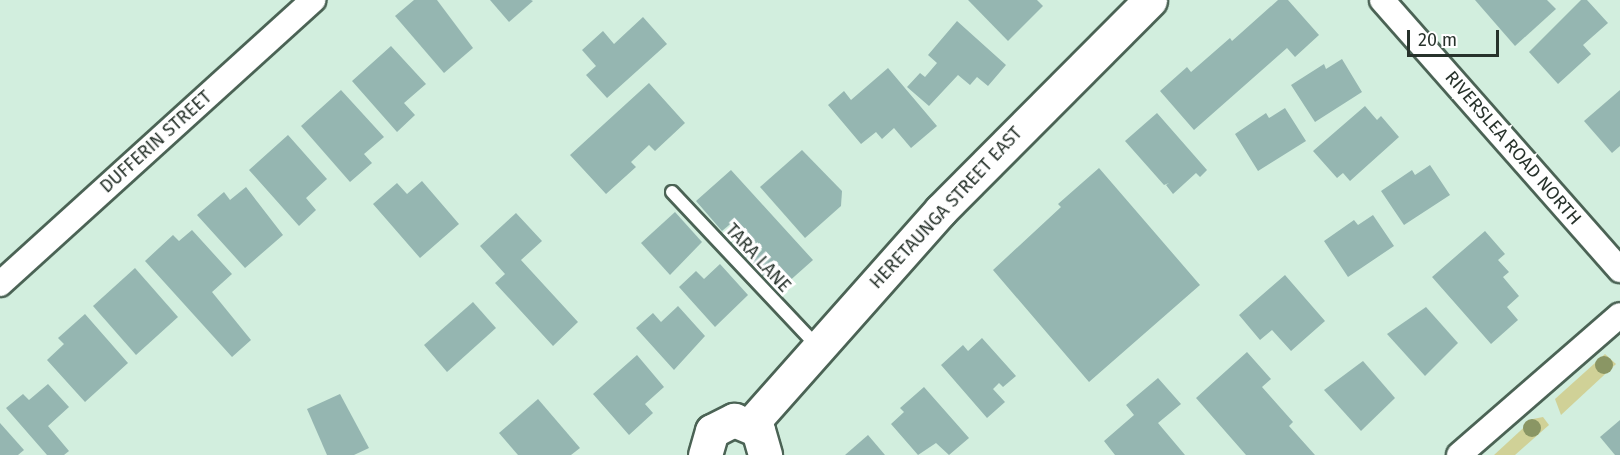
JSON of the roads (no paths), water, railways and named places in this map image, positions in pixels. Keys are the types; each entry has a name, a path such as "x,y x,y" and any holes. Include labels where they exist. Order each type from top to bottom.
{"main road":[{"name":"HERETAUNGA STREET EAST","path":"751,424 941,210 1150,0"},
{"path":"705,455 707,438 718,426 734,420 751,424 764,438 765,455"}],"street":[{"name":"DUFFERIN STREET","path":"0,284 313,0"},
{"name":"RIVERSLEA ROAD NORTH","path":"1382,0 1620,270"},
{"path":"1459,455 1620,315"}],"lane":[{"name":"TARA LANE","path":"672,192 819,348"}]}
